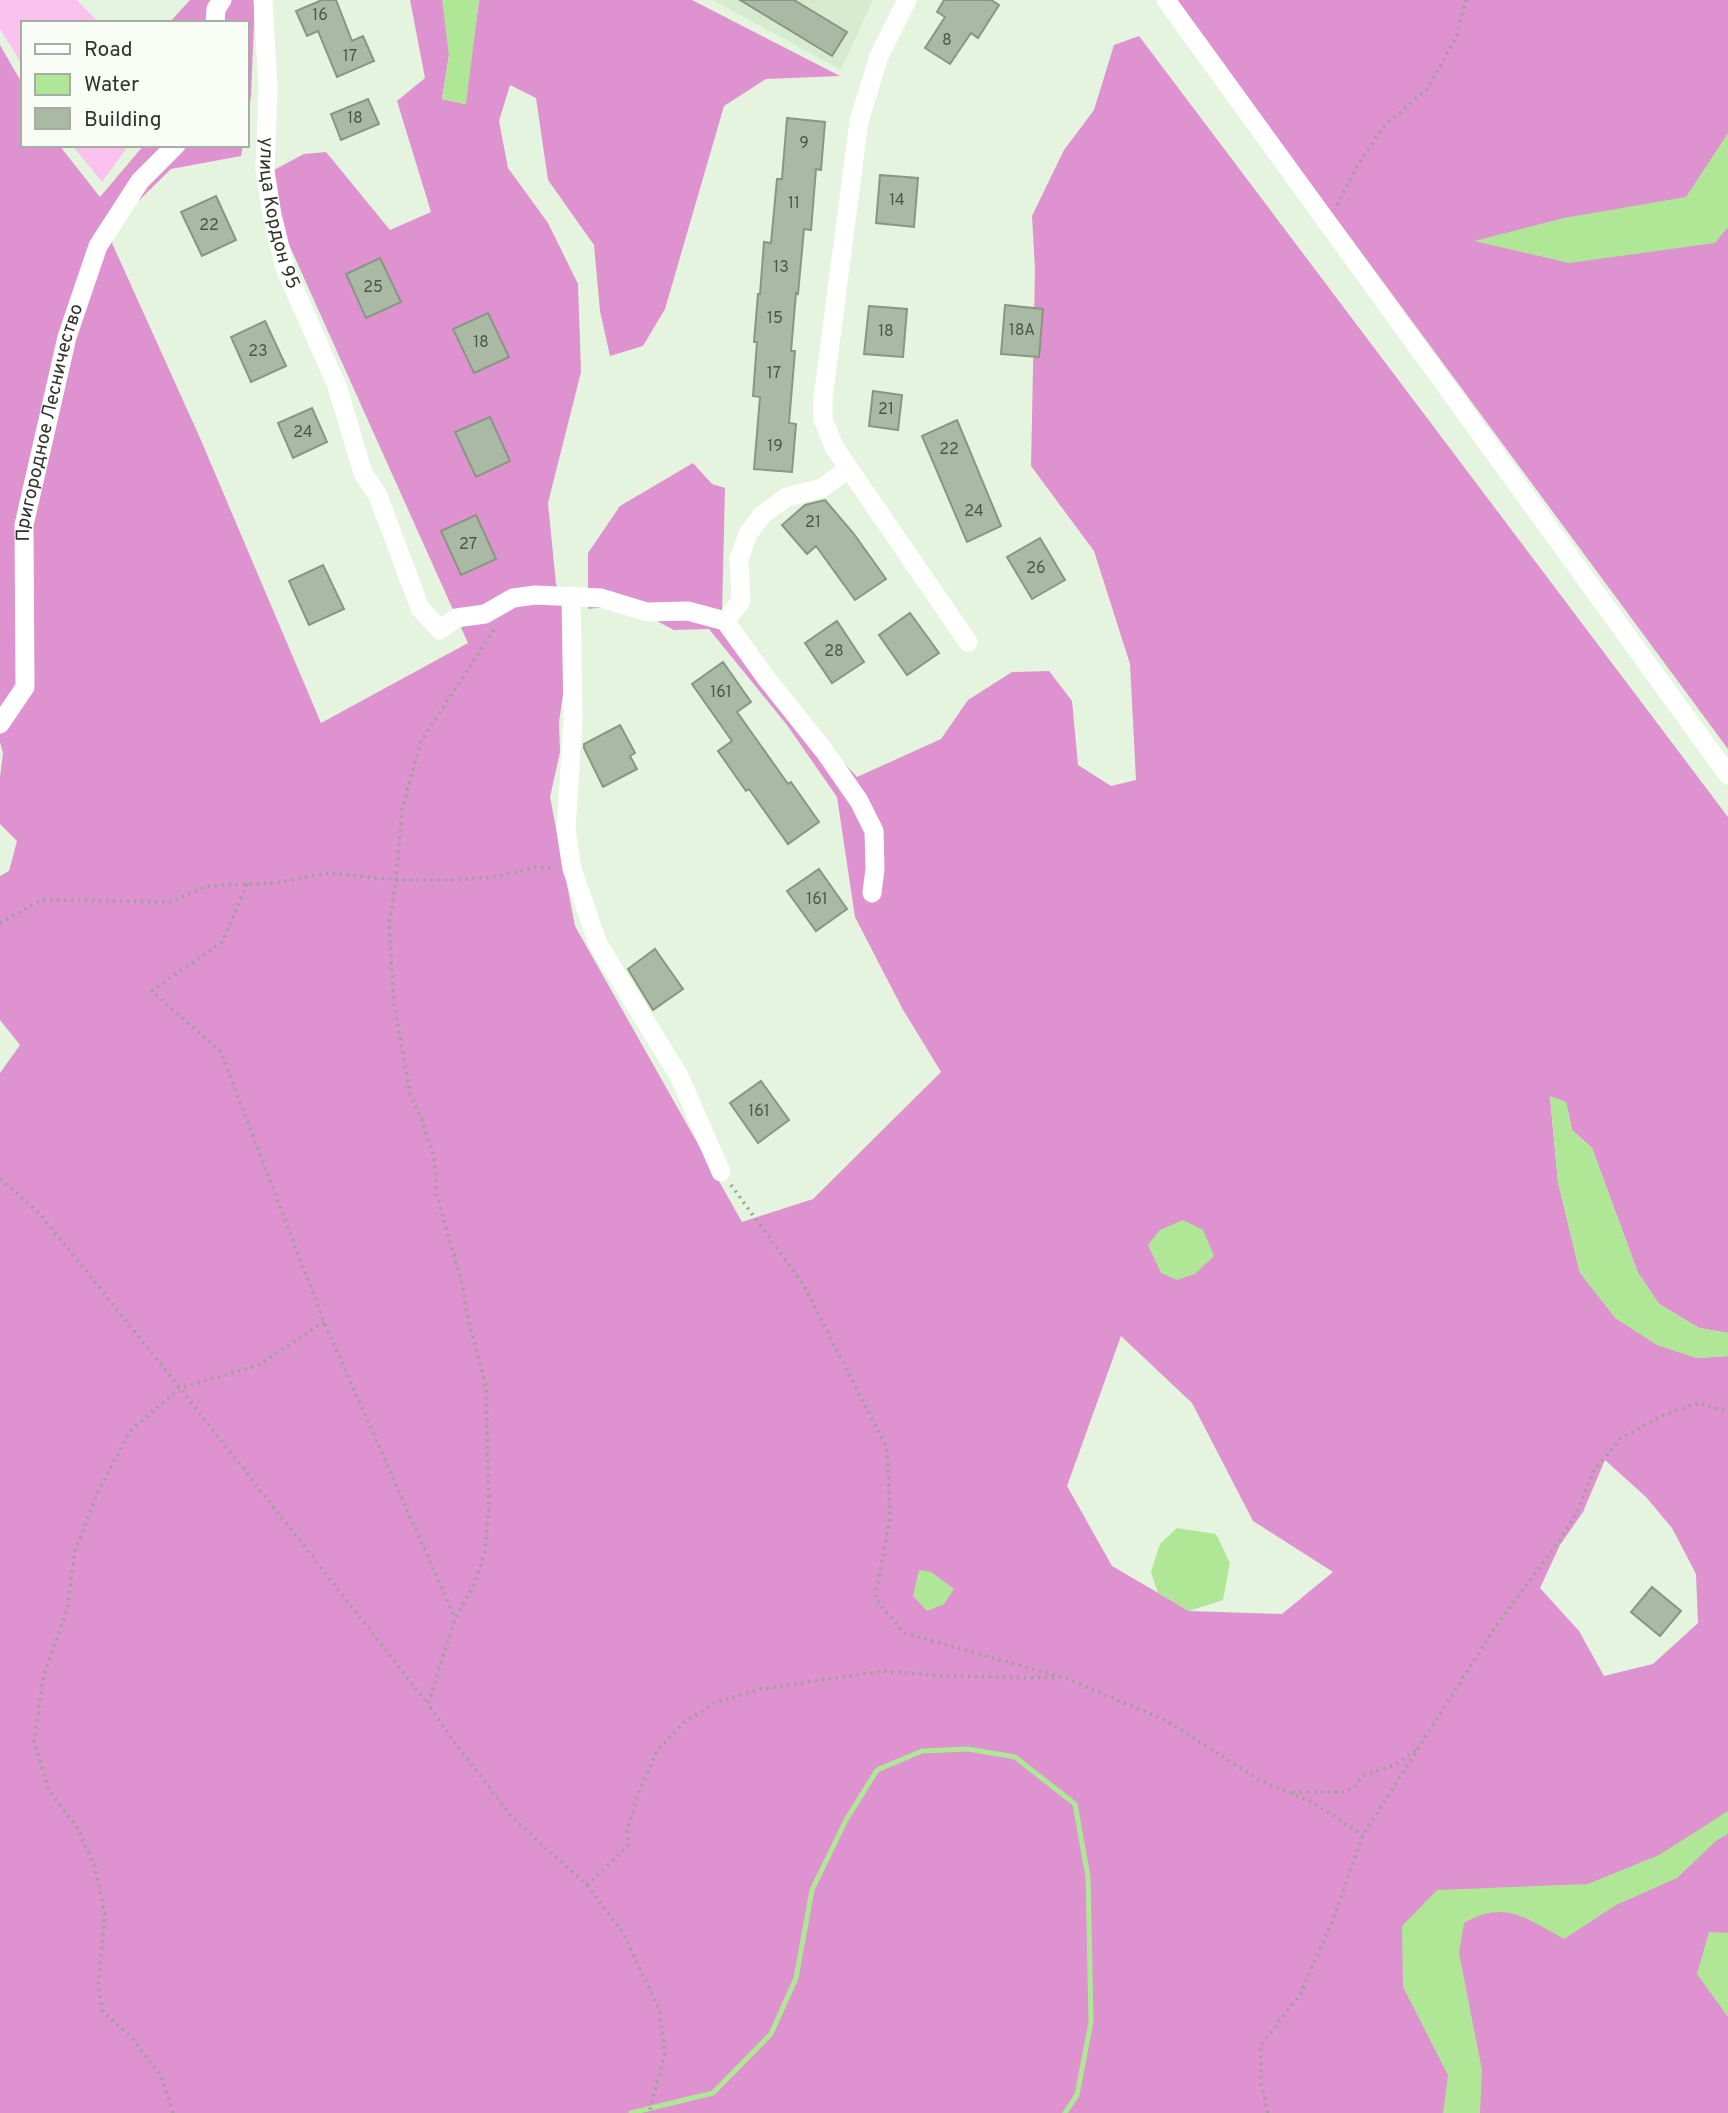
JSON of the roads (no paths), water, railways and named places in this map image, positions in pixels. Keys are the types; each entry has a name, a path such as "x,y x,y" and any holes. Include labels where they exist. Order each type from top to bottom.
{"street":[{"path":"215,21 216,9 222,0"},
{"name":"улица Кордон 95","path":"263,0 268,88 265,172 285,268 337,386 363,473 378,496 420,608 440,630 456,618 485,614 513,598 536,595 571,596"},
{"path":"907,0 879,56 859,121 823,419 834,447 848,469 968,642"},
{"path":"1166,0 1728,775"},
{"name":"Пригородное Лесничество","path":"0,724 25,687 24,525 67,337 98,246 140,181 174,147"},
{"path":"725,621 741,601 739,559 748,534 762,515 788,497 822,488 848,469"},
{"path":"721,1172 679,1076 598,944 572,869 566,830 573,720 571,596 601,598 647,612 688,611 725,621 766,678 825,751 859,801 874,831 875,869 872,893"}],"water":[{"path":"442,0 479,0 466,104 442,99 449,55"},
{"path":"1728,133 1728,227 1715,243 1569,263 1474,241 1564,218 1686,197"},
{"path":"1550,1096 1566,1102 1572,1130 1592,1148 1638,1273 1659,1304 1699,1328 1728,1333 1728,1356 1696,1358 1657,1345 1615,1318 1580,1273 1558,1182"},
{"path":"1183,1220 1203,1230 1214,1256 1195,1274 1177,1280 1161,1273 1148,1245 1160,1230"},
{"path":"1177,1528 1216,1534 1230,1563 1223,1600 1189,1611 1158,1593 1151,1572 1160,1544"},
{"path":"919,1570 931,1572 954,1589 944,1604 927,1611 913,1596"},
{"path":"1728,1811 1728,1834 1717,1840 1677,1878 1616,1905 1564,1939 1516,1914 1504,1912 1479,1916 1464,1923 1459,1953 1482,2070 1480,2113 1443,2113 1448,2075 1403,1987 1402,1926 1437,1890 1588,1884 1659,1855"},
{"path":"1709,1932 1728,1933 1728,2017 1697,1974"}],"waterway":[{"path":"631,2113 713,2093 771,2034 796,1978 812,1890 846,1820 877,1770 922,1751 968,1749 1015,1757 1075,1804 1088,1877 1091,2022 1077,2095 1065,2113"}]}
